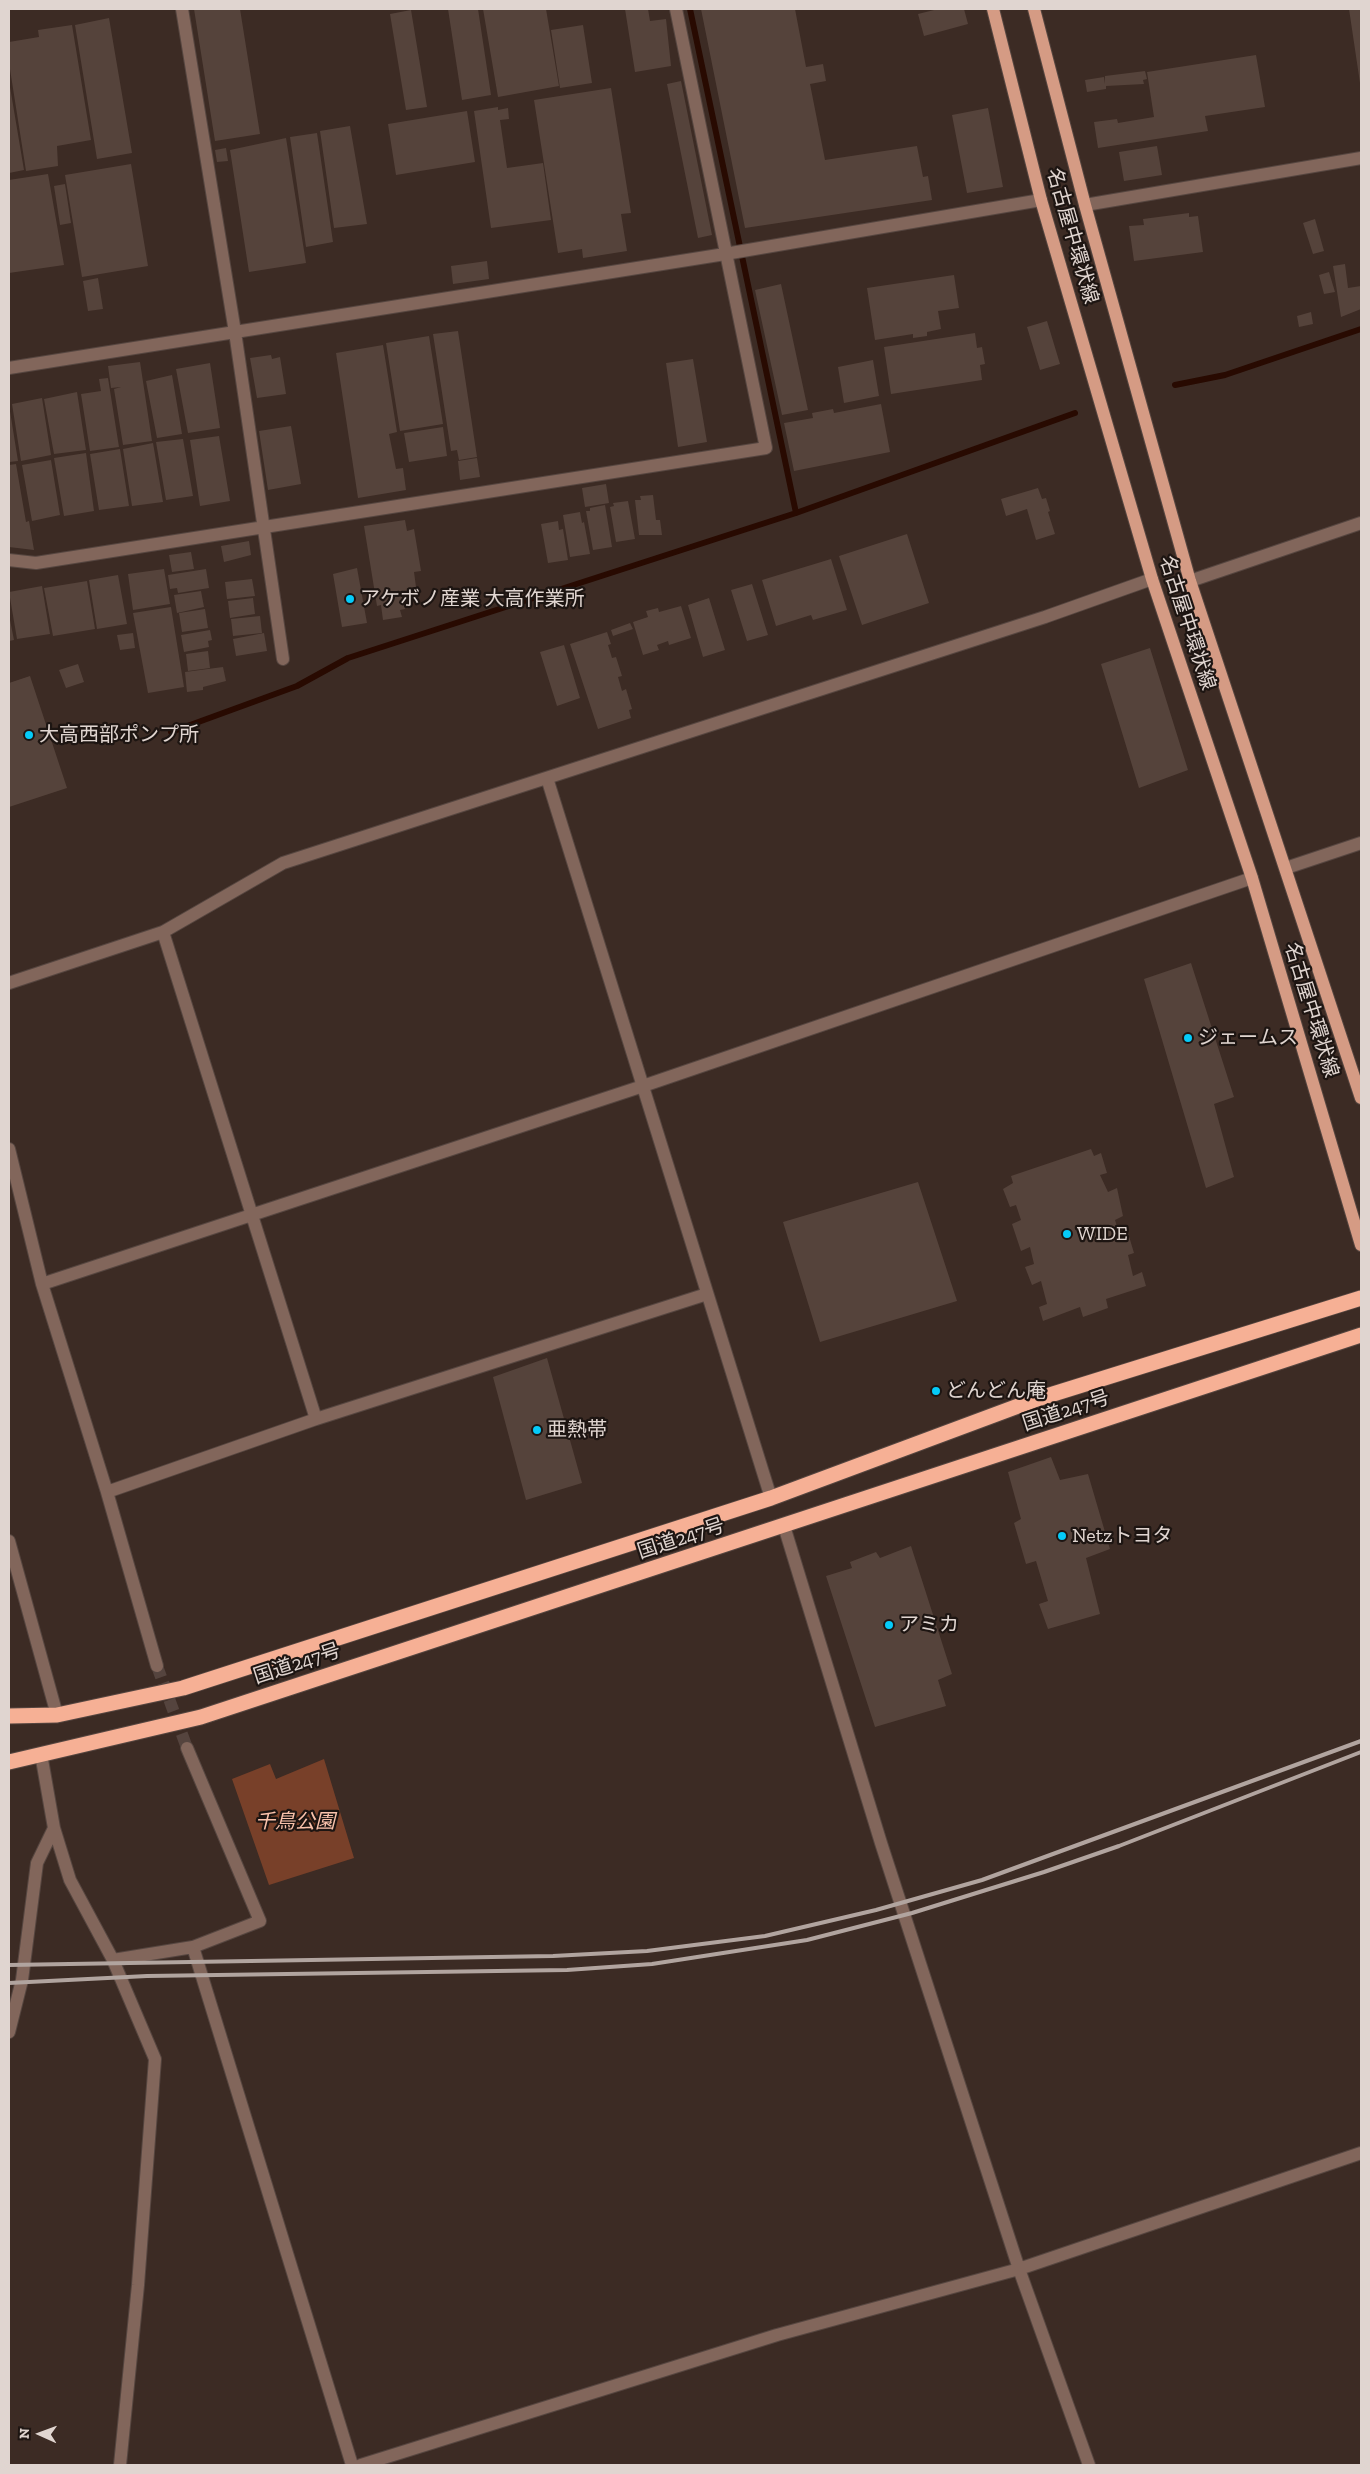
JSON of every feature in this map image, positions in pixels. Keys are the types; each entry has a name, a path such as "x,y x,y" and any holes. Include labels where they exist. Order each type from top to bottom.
{"highway":[{"name":"国道247号","path":"15,1716 57,1714 183,1688 772,1498 1037,1399 1361,1298"},
{"name":"国道247号","path":"9,1762 201,1717 1361,1335"}],"main road":[{"name":"名古屋中環状線","path":"992,9 1041,200 1152,579 1252,878 1361,1245"},
{"name":"名古屋中環状線","path":"1034,9 1085,205 1190,581 1361,1098"}],"street":[{"path":"182,9 235,332 283,659"},
{"path":"9,560 36,563 766,448 729,253 676,9"},
{"path":"1085,205 1361,158"},
{"path":"9,368 729,253 1041,200"},
{"path":"1190,581 1361,523"},
{"path":"9,983 162,932 283,863 1045,617 1152,579"},
{"path":"547,778 772,1498"},
{"path":"1286,868 1361,843"},
{"path":"42,1284 643,1086 1252,878"},
{"path":"162,932 316,1419"},
{"path":"9,1149 42,1284 107,1492 156,1666"},
{"path":"107,1492 316,1419 707,1294"},
{"path":"784,1526 882,1843 1019,2269 1089,2465"},
{"path":"9,1541 57,1714"},
{"path":"113,1960 193,1946 260,1921 187,1748"},
{"path":"41,1754 54,1828 70,1880 113,1960 155,2059 138,2285 120,2465"},
{"path":"9,2032 22,1980 37,1863 54,1828"},
{"path":"193,1946 352,2465"},
{"path":"361,2465 777,2335 1019,2269 1361,2153"}],"green space":[{"name":"千鳥公園","path":"324,1759 354,1858 269,1885 232,1779 270,1764 276,1779"}],"building":[{"path":"194,9 240,9 260,134 215,141"},
{"path":"448,9 478,9 491,95 462,100"},
{"path":"483,9 546,9 559,86 498,97"},
{"path":"625,9 648,9 650,21 666,19 671,66 635,72"},
{"path":"701,9 795,9 806,67 823,64 826,81 810,84 825,160 917,146 923,177 928,176 932,200 745,228"},
{"path":"938,9 964,9 968,24 924,36 918,14"},
{"path":"1349,9 1361,9 1361,83 1360,83"},
{"path":"411,10 427,107 406,110 390,14"},
{"path":"109,18 132,153 97,159 75,25"},
{"path":"72,25 91,140 57,146 58,166 26,171 9,63 9,42 39,37 38,30"},
{"path":"583,25 592,83 560,88 551,30"},
{"path":"1256,55 1265,107 1205,116 1208,131 1098,148 1094,122 1117,119 1118,123 1154,117 1147,72"},
{"path":"1145,71 1147,79 1143,80 1144,84 1106,86 1106,89 1087,92 1085,80 1104,77 1105,84 1105,76"},
{"path":"9,81 24,170 9,173"},
{"path":"681,81 712,235 698,238 667,84"},
{"path":"611,88 631,213 621,214 627,251 583,258 582,249 558,253 534,100"},
{"path":"498,107 498,110 508,108 509,119 500,120 507,168 543,163 551,220 491,228 474,111"},
{"path":"988,108 1003,187 967,193 952,115"},
{"path":"467,111 475,162 396,175 388,124"},
{"path":"350,126 367,224 334,228 320,131"},
{"path":"317,133 333,242 306,247 290,137"},
{"path":"286,138 306,263 249,272 230,150"},
{"path":"1157,146 1162,175 1124,181 1119,152"},
{"path":"226,148 228,161 217,162 215,150"},
{"path":"131,164 148,266 82,277 65,175"},
{"path":"48,174 64,265 9,273 9,180"},
{"path":"65,184 71,223 60,225 54,186"},
{"path":"1189,213 1189,217 1198,216 1203,252 1134,261 1129,226 1144,225 1143,219"},
{"path":"1315,219 1324,251 1313,254 1303,223"},
{"path":"487,261 489,279 453,284 451,266"},
{"path":"1345,264 1348,288 1361,286 1361,309 1341,317 1333,266"},
{"path":"1329,272 1335,292 1324,294 1319,275"},
{"path":"954,275 959,308 938,311 941,329 927,332 927,336 913,338 913,334 875,340 867,288"},
{"path":"98,278 103,309 88,311 83,281"},
{"path":"781,284 808,410 782,415 755,290"},
{"path":"1311,312 1313,324 1299,327 1297,316"},
{"path":"1047,321 1060,364 1040,370 1027,327"},
{"path":"458,331 477,457 459,460 457,450 451,451 433,334"},
{"path":"975,333 977,348 982,347 985,364 980,365 982,380 891,394 884,347"},
{"path":"429,336 443,424 400,431 386,343"},
{"path":"383,345 397,432 389,434 396,469 403,468 406,490 358,498 336,353"},
{"path":"271,355 272,359 280,357 286,394 257,398 250,358"},
{"path":"693,359 707,442 678,447 666,363"},
{"path":"873,360 879,396 844,403 838,367"},
{"path":"140,362 152,441 123,445 114,389 121,387 111,388 108,366"},
{"path":"210,363 220,428 188,433 176,369"},
{"path":"172,375 182,434 157,438 146,381"},
{"path":"108,378 119,447 90,451 81,394 101,391 99,379"},
{"path":"77,392 86,450 54,454 44,399"},
{"path":"42,398 51,455 21,461 12,404"},
{"path":"881,404 890,452 794,471 784,423 813,418 812,413 833,409 834,413"},
{"path":"9,405 18,461 9,462"},
{"path":"291,426 301,484 268,490 259,431"},
{"path":"443,427 447,456 409,462 404,433"},
{"path":"219,436 230,501 200,506 190,440"},
{"path":"183,439 193,496 166,500 156,442"},
{"path":"153,443 163,502 132,506 123,449"},
{"path":"120,449 129,506 99,510 90,454"},
{"path":"86,453 94,511 64,516 54,458"},
{"path":"477,458 480,477 460,480 458,461"},
{"path":"51,460 60,515 32,521 22,465"},
{"path":"16,464 26,522 29,521 34,550 9,547 9,465"},
{"path":"606,484 609,503 585,507 582,488"},
{"path":"1038,488 1042,499 1046,498 1055,534 1036,540 1027,509 1006,516 1001,499"},
{"path":"653,495 656,520 660,520 662,535 639,535 635,500 641,500 640,496"},
{"path":"628,501 635,539 616,542 610,507 614,506 613,503"},
{"path":"605,505 612,547 593,550 586,511 590,511 590,508"},
{"path":"580,512 582,523 584,522 590,554 570,557 563,515"},
{"path":"405,520 407,531 414,529 421,571 414,572 416,587 412,587 414,600 404,602 405,609 400,610 402,617 383,620 381,605 377,606 364,526"},
{"path":"558,521 559,530 563,529 568,560 548,563 541,524"},
{"path":"907,534 929,603 862,625 839,556"},
{"path":"249,541 251,555 224,562 221,546"},
{"path":"191,552 194,569 172,572 169,555"},
{"path":"831,559 847,610 813,620 811,615 776,626 762,580"},
{"name":"アケボノ産業 大高作業所","path":"357,568 367,623 342,627 333,574"},
{"path":"164,569 170,604 133,610 128,574"},
{"path":"206,569 209,588 178,593 177,588 170,589 168,575"},
{"path":"118,575 127,624 97,629 89,580"},
{"path":"252,579 255,596 227,599 225,582"},
{"path":"87,581 95,629 53,636 44,588"},
{"path":"752,584 768,635 747,641 731,590"},
{"path":"42,586 50,634 17,639 9,592"},
{"path":"201,591 204,607 177,613 174,595"},
{"path":"253,598 255,614 230,618 228,601"},
{"path":"709,598 725,650 703,657 688,605"},
{"path":"681,606 691,638 669,645 668,641 657,645 659,650 643,655 633,622 648,617 646,611 658,608 659,612"},
{"path":"171,607 184,687 148,693 133,613"},
{"path":"205,609 208,628 182,632 179,613"},
{"path":"9,615 14,640 9,641"},
{"path":"260,616 262,633 233,636 231,619"},
{"path":"630,623 633,629 613,636 611,630"},
{"path":"210,630 212,640 208,641 209,647 184,652 181,635"},
{"path":"607,632 611,644 608,645 612,658 616,657 622,676 618,677 622,691 626,689 632,709 629,710 631,718 598,729 570,644"},
{"path":"133,633 135,648 120,650 117,635"},
{"path":"264,633 267,651 236,656 233,639"},
{"path":"564,645 580,698 557,706 540,652"},
{"path":"1150,648 1188,770 1139,788 1101,664"},
{"path":"208,651 210,668 188,671 186,654"},
{"path":"78,664 84,682 66,688 59,670"},
{"path":"223,667 226,681 203,687 203,690 187,692 185,672"},
{"name":"大高西部ポンプ所","path":"30,676 67,788 9,807 9,683"},
{"name":"ジェームス","path":"1191,963 1234,1097 1214,1104 1234,1177 1206,1188 1144,979"},
{"name":"WIDE","path":"1091,1149 1094,1156 1101,1153 1107,1173 1100,1175 1108,1192 1117,1188 1123,1216 1115,1220 1120,1236 1128,1233 1134,1253 1128,1255 1133,1276 1142,1272 1146,1286 1106,1299 1108,1308 1083,1317 1080,1307 1043,1321 1039,1307 1047,1304 1041,1281 1032,1285 1025,1267 1034,1264 1030,1247 1021,1251 1012,1224 1021,1220 1016,1205 1010,1207 1003,1189 1013,1183 1011,1176"},
{"path":"918,1182 957,1301 820,1342 783,1222"},
{"name":"亜熱帯","path":"547,1358 582,1483 526,1500 493,1377"},
{"name":"Netzトヨタ","path":"1051,1457 1060,1480 1088,1474 1110,1549 1086,1558 1100,1614 1048,1629 1039,1604 1048,1601 1036,1561 1026,1564 1014,1523 1021,1519 1008,1472"},
{"name":"アミカ","path":"911,1546 952,1674 938,1680 946,1706 875,1727 826,1576 852,1568 850,1562 876,1552 880,1558"}],"waterway":[{"path":"690,9 796,513"},
{"path":"1175,385 1225,375 1361,329"},
{"path":"171,732 297,686 348,658 796,513 1075,413"}],"tunnel":[{"path":"157,1666 187,1748"}],"railway":[{"path":"9,1965 553,1956 647,1951 765,1936 876,1910 982,1880 1361,1741"},
{"path":"9,1983 147,1976 567,1970 652,1964 807,1940 912,1913 1044,1872 1119,1846 1361,1752"}],"place":[{"name":"アケボノ産業 大高作業所","path":"350,599"},
{"name":"大高西部ポンプ所","path":"29,735"},
{"name":"ジェームス","path":"1188,1038"},
{"name":"WIDE","path":"1067,1234"},
{"name":"どんどん庵","path":"936,1391"},
{"name":"亜熱帯","path":"537,1430"},
{"name":"Netzトヨタ","path":"1062,1536"},
{"name":"アミカ","path":"889,1625"}]}
